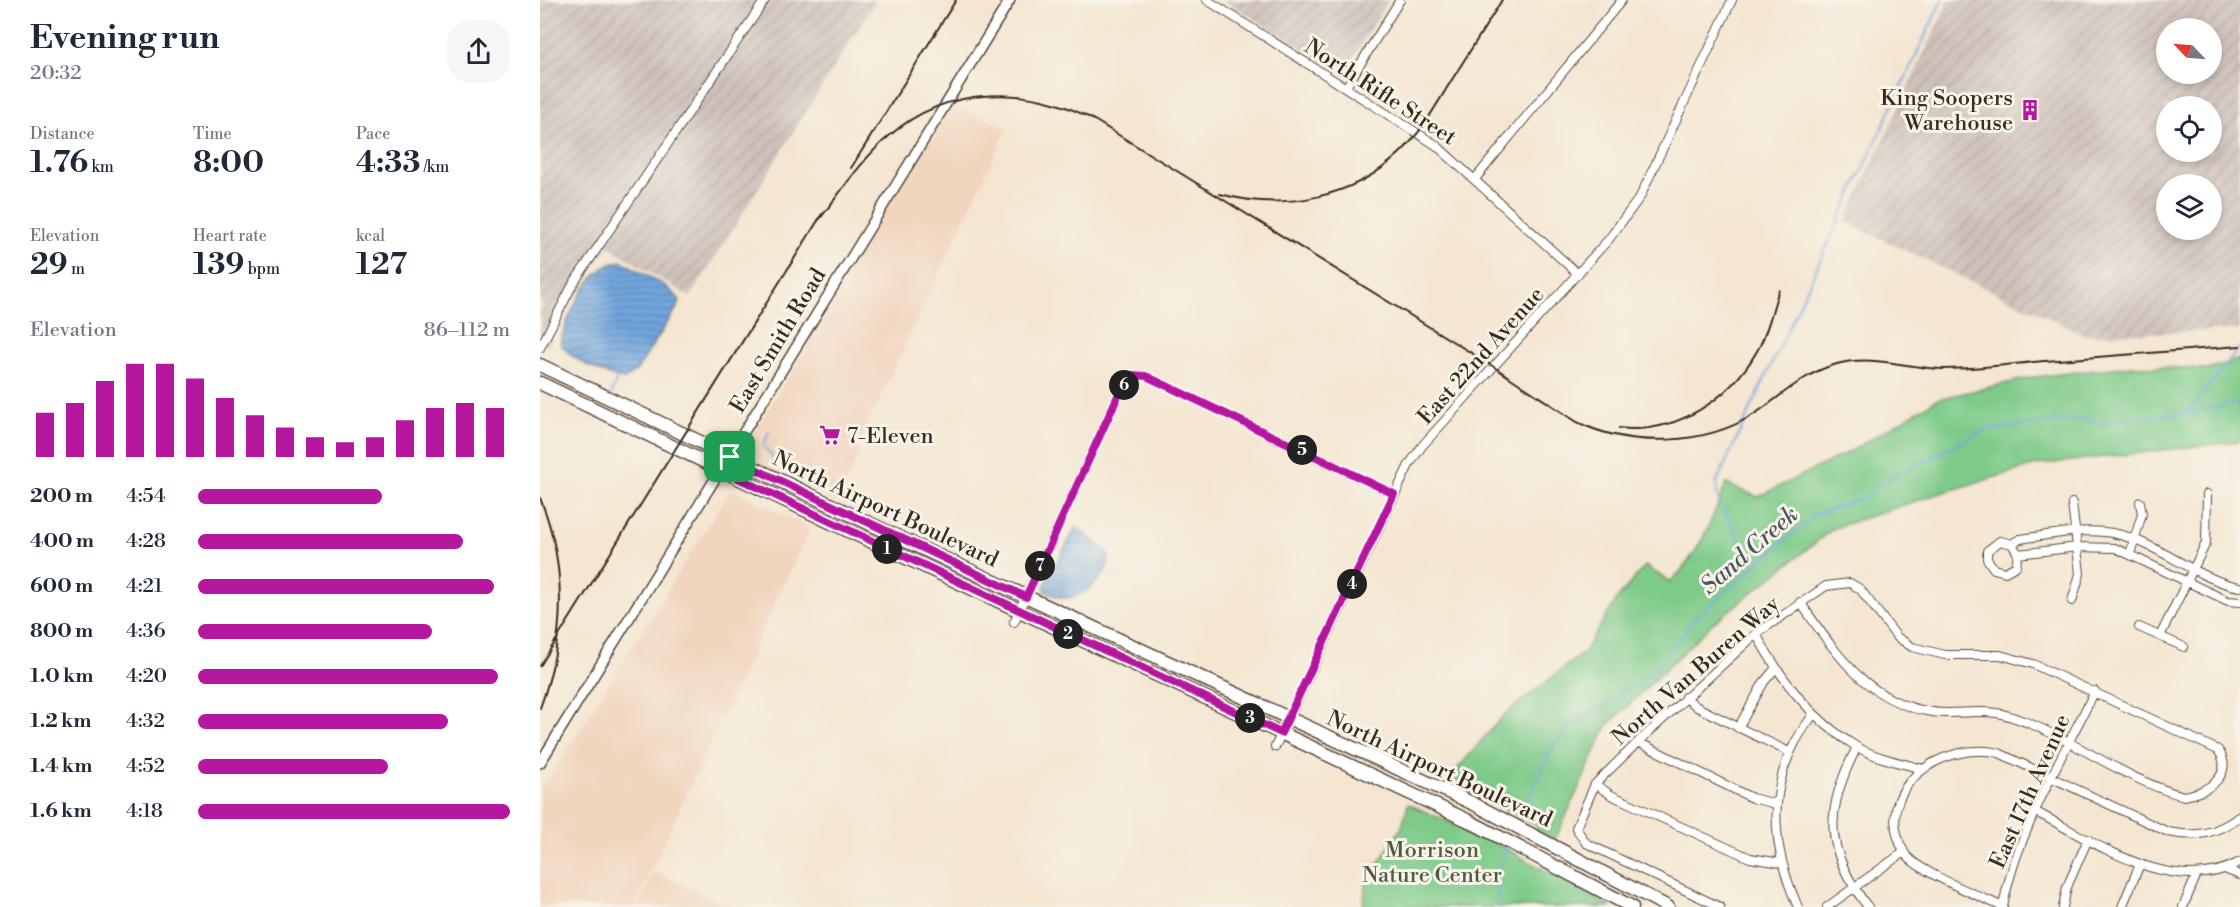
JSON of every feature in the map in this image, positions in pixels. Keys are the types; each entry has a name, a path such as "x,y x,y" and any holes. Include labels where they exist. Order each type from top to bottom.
{"main road":[{"name":"North Airport Boulevard","path":"540,365 1026,597 1474,804 1668,907"},
{"name":"North Airport Boulevard","path":"540,383 1016,616 1281,733 1467,819 1632,907"}],"street":[{"path":"540,348 573,284 765,0"},
{"name":"East Smith Road","path":"540,763 730,457 783,364 1010,0"},
{"name":"North Rifle Street","path":"1207,0 1419,132 1475,179 1578,274"},
{"path":"1346,87 1400,0"},
{"path":"1475,179 1622,0"},
{"name":"East 22nd Avenue","path":"1275,747 1394,494 1422,446 1620,227 1640,197 1732,0"},
{"path":"1016,616 1122,387 1133,375 1146,376 1394,494"},
{"path":"2160,636 2206,543 2207,494"},
{"path":"2130,554 2136,541 2142,514 2140,502"},
{"path":"2072,503 2080,574 2072,601"},
{"path":"2012,544 2020,539 2077,532 2112,533 2136,541 2240,587"},
{"path":"2000,541 2012,544 2018,554 2016,566 2005,572 1994,570 1989,565 1987,551 2000,541"},
{"path":"2018,554 2078,547 2115,548 2228,601 2240,602"},
{"name":"North Van Buren Way","path":"1720,907 1586,843 1576,828 1595,784 1638,742 1756,634 1826,586 1850,584 1860,590 1897,637 1912,646 1945,656 2000,655 2033,664 2218,750 2224,758 2224,768 2218,780 2206,791 2184,796 2069,743"},
{"path":"1800,602 1838,656 1858,678 1886,697 1908,706 1933,712 1997,713 2032,725 2069,743"},
{"path":"2139,627 2184,647"},
{"path":"1756,634 1775,669 1813,715 1857,747 1887,759 1923,769"},
{"path":"1738,728 1764,682 1775,669"},
{"name":"East 17th Avenue","path":"2003,907 2007,882 2018,851 2095,691"},
{"path":"1685,698 1697,707 1789,752"},
{"path":"1798,907 1781,863 1776,833 1776,804 1789,752 1813,715"},
{"path":"1638,742 1752,798 1776,804"},
{"path":"1857,747 1843,774 1835,801 1833,822 1838,861 1868,907"},
{"path":"2003,907 1926,870 1913,862 1904,852 1896,811 1902,789 1923,769 1942,758 1982,749 1999,753 2168,832 2190,837 2209,833 2240,816"},
{"path":"1595,784 1611,795 1750,858 1781,863"},
{"path":"2036,812 2140,864 2169,873 2197,874 2227,870 2240,862"},
{"path":"2063,907 2067,887 2088,839"},
{"path":"1827,907 1904,852"},
{"path":"2122,907 2140,864"},
{"path":"2227,870 2240,874"},
{"path":"2183,907 2197,874"}],"shaded area":[{"path":"540,0 876,0 690,297 608,246 563,314 548,347 540,343"},
{"path":"1224,0 1388,0 1343,74"},
{"path":"1949,0 2240,0 2239,330 2085,335 1845,222"},
{"path":"953,105 1007,129 856,449 860,451 837,502 749,459 743,450 806,349 804,345 867,238"},
{"path":"731,489 810,528 634,907 540,907 540,785 545,785"},
{"path":"654,872 729,907 637,907"}],"green space":[{"path":"2240,359 2240,441 2036,465 1834,528 1712,624 1607,726 1555,840 1536,830 1538,826 1483,798 1478,800 1444,784 1504,715 1584,652 1617,599 1645,566 1670,582 1680,572 1704,536 1726,484 1758,497 1853,450 1938,399 2034,377 2131,366 2207,369"},
{"name":"Morrison Nature Center","path":"1408,804 1492,841 1611,907 1363,907 1366,882 1402,827"}],"water":[{"path":"622,261 667,287 680,300 637,370 625,379 589,366 573,356 560,343 574,306 590,281 610,264"},
{"path":"1076,527 1107,551 1107,566 1098,581 1084,592 1069,598 1060,597 1046,592 1044,586"}],"waterway":[{"path":"1754,567 1717,496 1717,481 1942,0"},
{"path":"2187,413 2240,347"},
{"path":"611,395 617,378"},
{"name":"Sand Creek","path":"1517,821 1550,752 1566,729 1654,672 1694,619 1814,515 1869,496 1889,478 1985,430 2081,419 2103,424 2122,419 2186,414 2240,402"},
{"path":"769,432 763,446 773,457"},
{"name":"Sand Creek","path":"1496,907 1501,861 1507,846"}],"railway":[{"path":"851,168 956,0"},
{"path":"1220,194 1244,199 1292,201 1338,191 1381,169 1400,153 1420,130 1502,0"},
{"path":"818,221 869,155 912,119 937,107 963,99 1017,96 1044,101 1071,109 1096,121 1494,367 1577,422 1621,436 1644,439 1668,440 1715,432 1756,413 1814,373 1851,361 1878,361 1957,369 2240,346"},
{"path":"540,666 822,214"},
{"path":"1619,428 1640,429 1661,426 1699,410 1716,398 1746,368 1757,351 1767,329 1779,290"},
{"path":"540,498 555,550 560,603 554,656 540,708"}],"place":[{"name":"King Soopers Warehouse","path":"2030,110"},
{"name":"7-Eleven","path":"830,435"}],"route":[{"path":"1133,375 1146,376 1394,494 1281,733 721,470 730,457 1026,597 1122,387 1133,375"}]}
